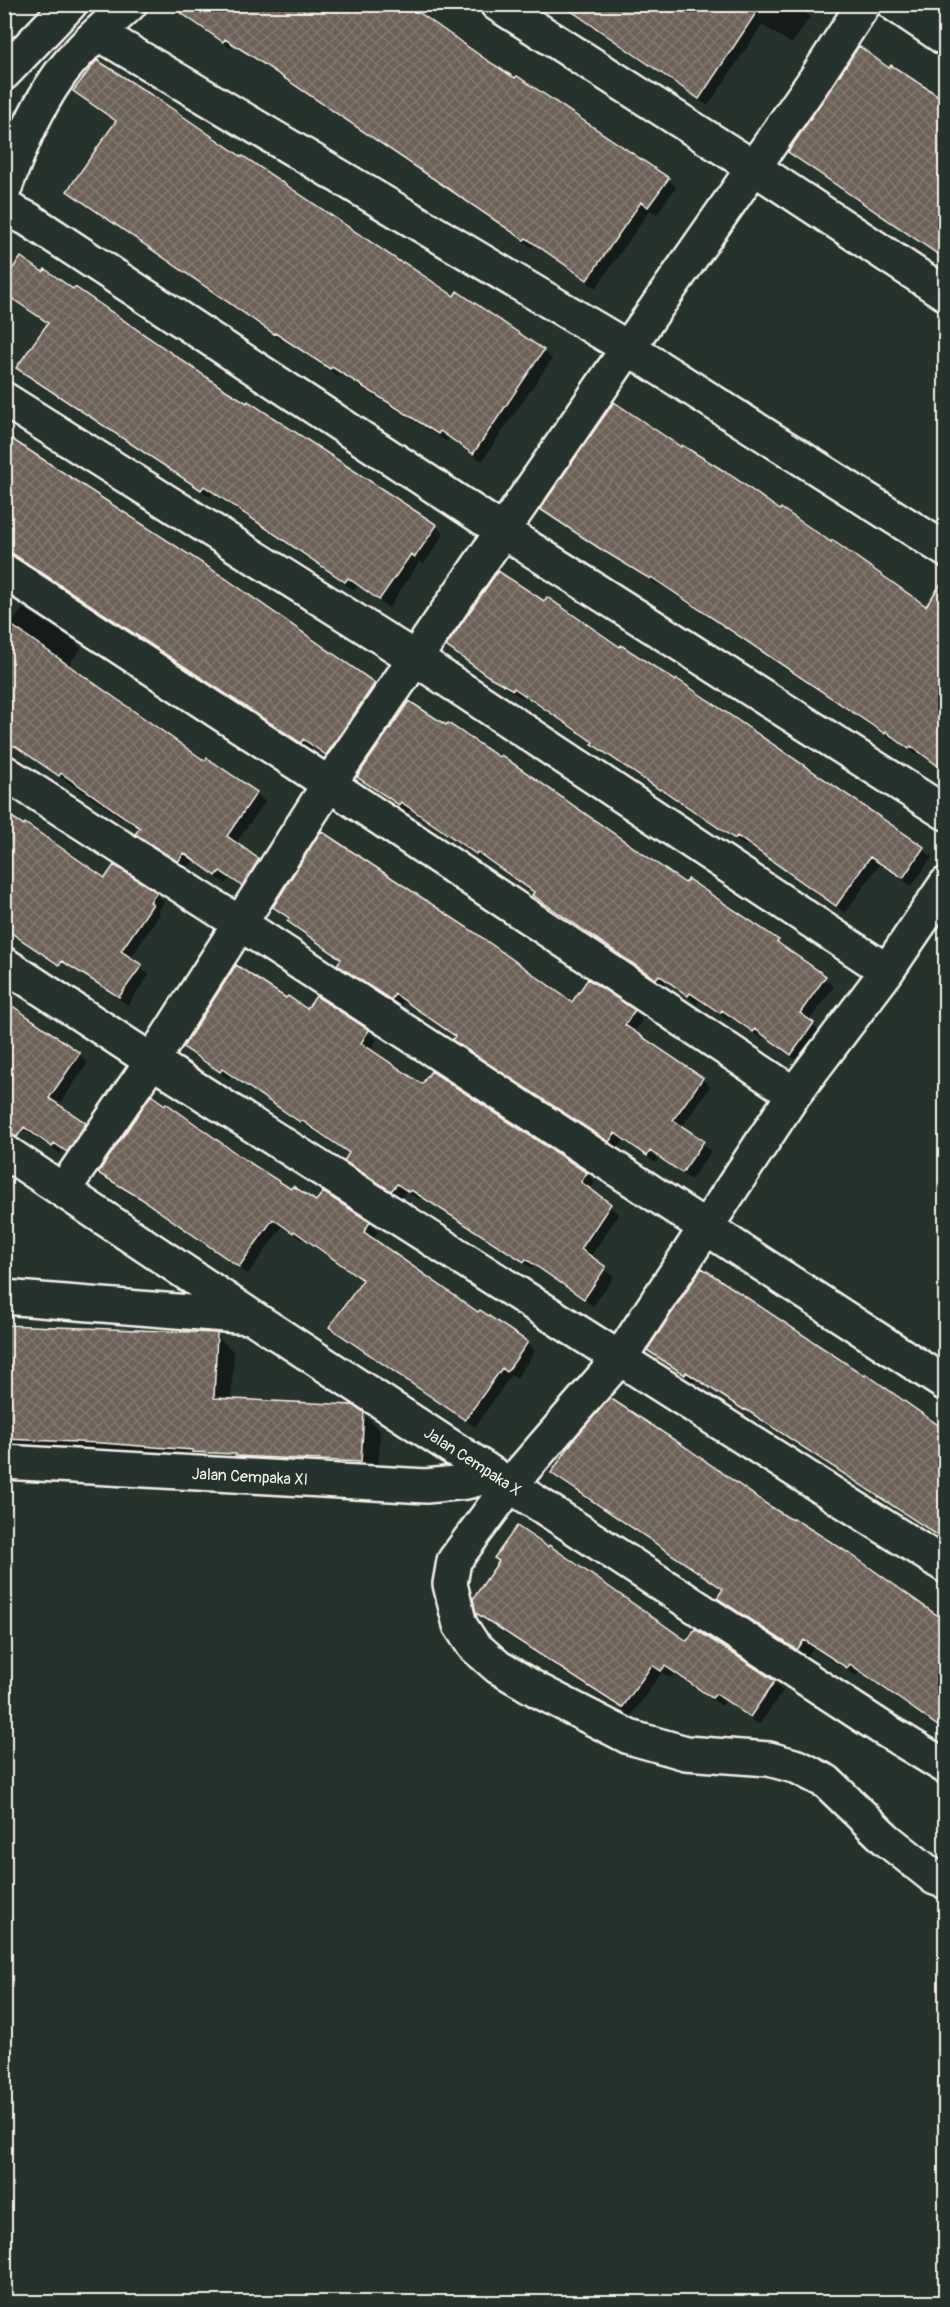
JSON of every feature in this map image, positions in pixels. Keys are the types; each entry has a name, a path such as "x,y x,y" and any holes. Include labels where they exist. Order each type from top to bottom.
{"street":[{"path":"4,73 70,4"},
{"path":"4,190 43,100 59,75 98,33 130,4"},
{"path":"496,4 753,167 945,294"},
{"path":"64,1189 152,1061 329,784 814,81 864,4"},
{"path":"894,4 945,39"},
{"path":"98,33 628,348 945,550"},
{"path":"4,207 28,219 504,531 945,813"},
{"path":"4,399 416,659 887,971"},
{"path":"4,571 329,784 794,1095"},
{"path":"4,772 945,1384"},
{"path":"945,884 887,971 794,1095 619,1359 502,1480 454,1561 450,1584 459,1625 473,1645 498,1667 539,1691 629,1737 686,1753 769,1759 798,1767 827,1782 886,1839 935,1878 945,1882"},
{"path":"4,964 152,1061 945,1566"},
{"name":"Jalan Cempaka X","path":"4,1150 252,1317 945,1767"},
{"path":"4,1297 252,1317"},
{"name":"Jalan Cempaka XI","path":"4,1462 426,1486 502,1480"}],"building":[{"path":"168,4 407,4 488,61 515,78 517,76 669,178 648,207 641,202 587,280 250,55 225,39 223,42"},
{"path":"561,4 762,4 699,99"},
{"path":"859,46 889,68 891,65 945,100 945,259 788,152"},
{"path":"97,60 402,263 454,296 457,291 544,350 473,454 440,431 438,434 332,367 330,369 274,334 67,191 116,121 73,91"},
{"path":"21,257 43,272 45,269 73,289 75,287 224,389 247,403 248,401 437,525 415,557 411,554 379,600 348,578 345,582 204,486 201,490 16,368 48,323 4,293 4,280"},
{"path":"614,402 681,447 682,445 729,474 780,510 781,508 831,542 832,540 926,606 945,578 945,771 911,746 909,749 886,732 885,734 651,577 650,579 599,548 540,509"},
{"path":"4,434 225,578 375,683 326,755 303,739 301,743 4,548"},
{"path":"498,571 544,601 547,597 620,647 621,645 676,681 677,679 924,847 903,878 870,857 836,906 737,836 735,839 592,744 593,742 514,688 513,690 488,676 446,646"},
{"path":"4,620 205,761 207,758 257,792 227,836 259,859 242,886 220,871 216,876 184,853 178,862 135,834 140,828 61,773 59,776 15,746 4,746"},
{"path":"409,701 446,725 448,723 499,757 501,755 685,883 688,879 779,940 777,942 826,976 800,1013 814,1023 791,1055 755,1029 753,1032 722,1010 720,1013 690,993 688,996 659,975 656,979 532,895 534,892 477,852 476,854 401,802 399,805 357,777"},
{"path":"4,812 24,825 25,823 105,878 114,865 157,892 150,902 153,904 121,951 142,965 119,997 62,961 59,965 4,928"},
{"path":"321,831 477,934 572,1002 588,979 635,1010 625,1025 703,1078 673,1120 704,1141 682,1173 650,1151 647,1156 615,1133 609,1142 452,1040 455,1036 395,994 391,1000 337,965 341,959 287,921 289,918 273,907"},
{"path":"236,965 307,1009 316,996 369,1030 361,1043 422,1084 431,1071 587,1173 581,1182 611,1204 581,1249 606,1267 584,1299 526,1259 524,1262 411,1190 409,1192 397,1184 391,1191 344,1161 349,1153 222,1069 220,1072 183,1047"},
{"path":"4,1000 80,1053 49,1098 86,1123 67,1152 54,1143 52,1147 24,1127 17,1137 4,1132"},
{"path":"151,1095 291,1189 293,1186 316,1201 323,1192 370,1222 364,1232 478,1312 480,1310 528,1342 507,1372 502,1368 465,1420 329,1327 363,1280 294,1231 293,1233 273,1219 239,1267 140,1198 98,1173"},
{"path":"702,1268 865,1376 866,1374 945,1430 945,1540 745,1409 686,1372 685,1375 647,1350"},
{"path":"4,1325 217,1333 214,1398 353,1405 364,1412 361,1462 236,1456 236,1454 101,1443 4,1439"},
{"path":"610,1398 768,1505 852,1555 945,1621 945,1731 850,1664 847,1668 804,1640 797,1650 717,1598 723,1589 551,1473 575,1438"},
{"path":"517,1526 548,1547 549,1545 687,1641 695,1629 775,1681 750,1717 716,1694 712,1698 665,1666 661,1671 652,1665 622,1708 476,1613 473,1599 499,1561 494,1558"}]}
